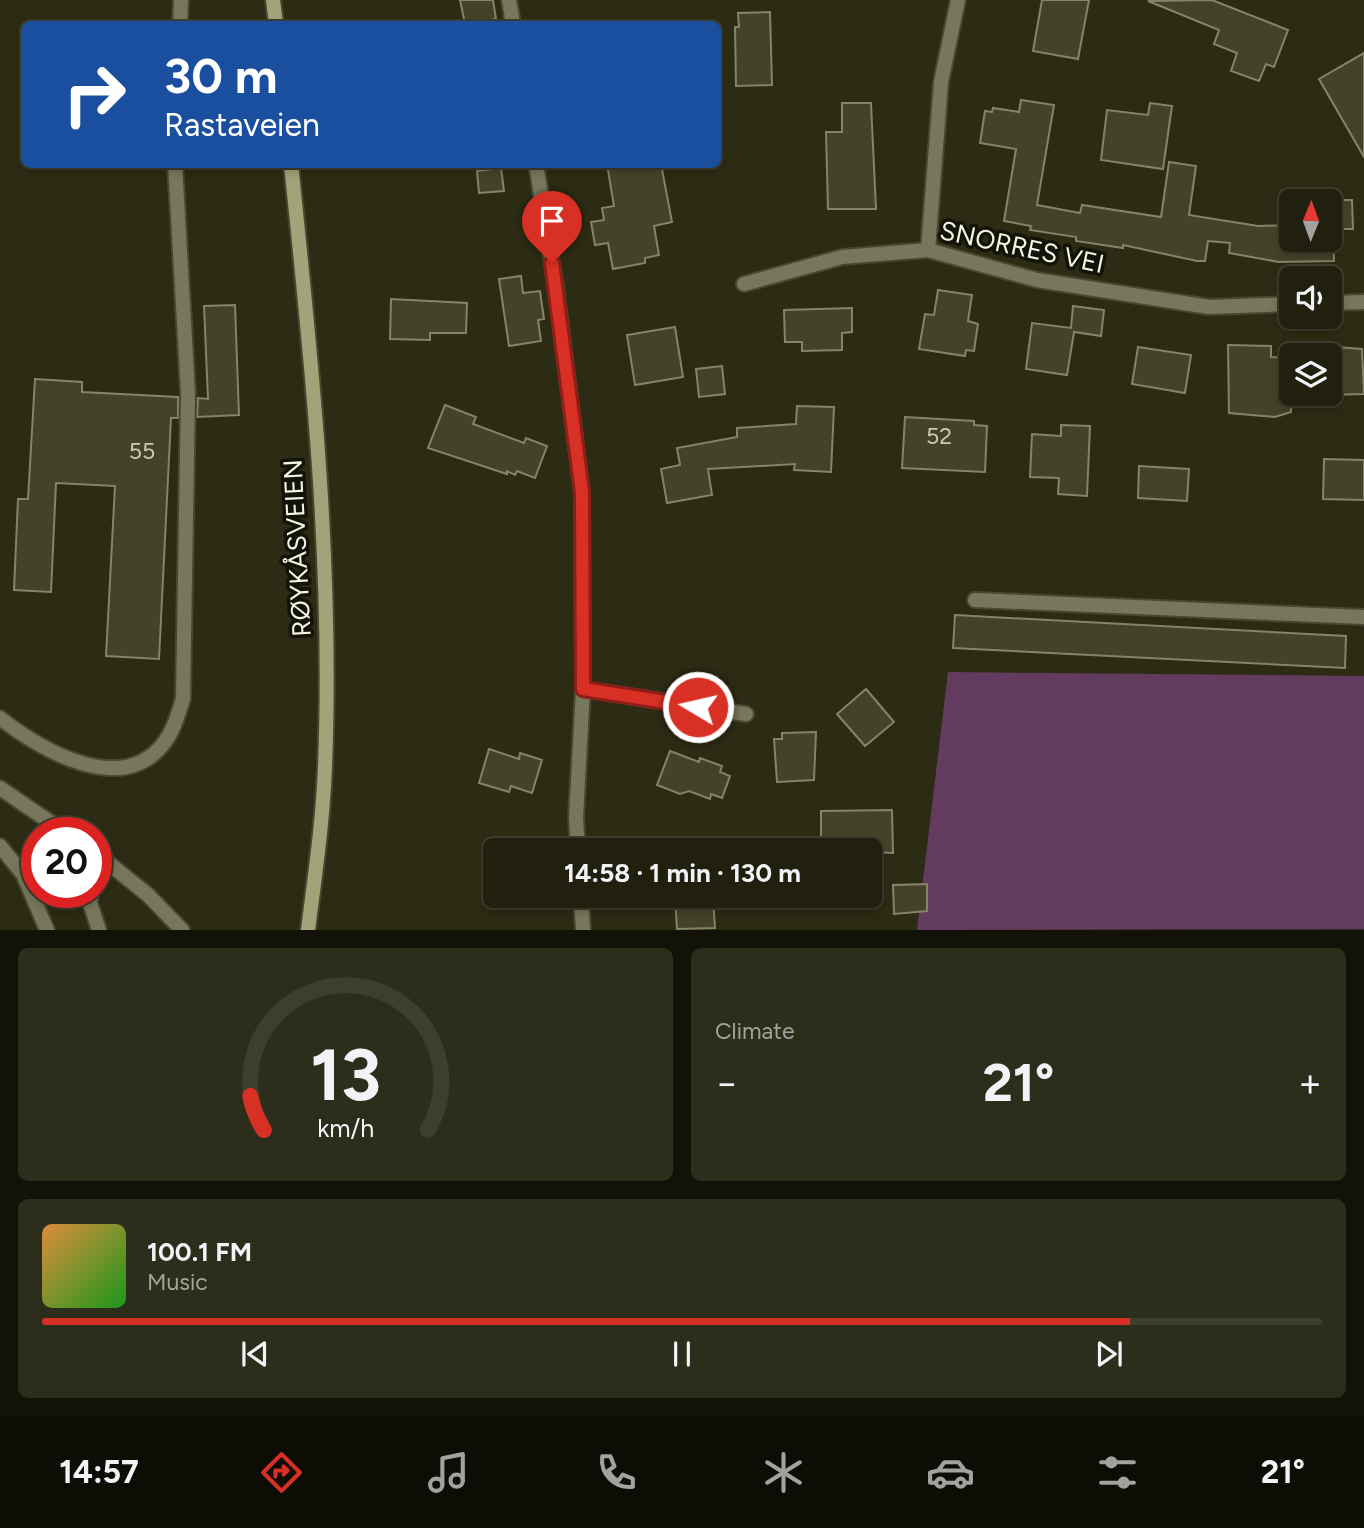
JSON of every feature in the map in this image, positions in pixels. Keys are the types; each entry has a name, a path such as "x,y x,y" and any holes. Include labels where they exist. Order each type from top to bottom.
{"main road":[{"path":"273,0 276,21"},
{"name":"RØYKÅSVEIEN","path":"291,168 314,402 326,605 325,769 308,929"}],"street":[{"path":"180,21 181,0"},
{"path":"509,0 512,21"},
{"path":"929,250 942,82 958,0"},
{"path":"0,718 20,733 73,760 115,769 141,762 164,744 173,730 183,699 188,393 174,168"},
{"path":"537,168 556,288 582,492 583,689 577,838"},
{"name":"SNORRES VEI","path":"744,284 842,257 929,250 1037,280 1209,307 1279,304"},
{"path":"1342,303 1364,302"},
{"path":"975,600 1364,617"},
{"path":"583,689 746,714"},
{"path":"0,788 43,817"},
{"path":"0,846 23,874 47,929"},
{"path":"112,870 148,895 181,929"},
{"path":"92,908 99,929"},
{"path":"582,908 583,929"}],"shaded area":[{"path":"948,672 1364,676 1364,929 917,930"}],"building":[{"path":"460,0 493,0 496,19 464,21"},
{"path":"1042,0 1089,0 1078,59 1033,51"},
{"path":"1212,0 1288,30 1274,67 1266,64 1259,81 1231,71 1237,53 1214,44 1219,30 1148,1"},
{"path":"770,12 772,85 736,86 735,27 739,27 738,13"},
{"path":"1364,53 1364,157 1319,79"},
{"path":"1021,100 1054,105 1037,205 1080,213 1082,205 1161,217 1169,162 1196,166 1189,215 1258,226 1279,225 1279,252 1334,252 1334,261 1279,262 1229,253 1230,243 1208,241 1205,261 1197,261 1123,245 1123,248 1076,241 1076,237 1030,230 1031,226 1004,221 1016,149 980,143 985,111 992,112 993,108 1019,112"},
{"path":"842,103 871,103 876,209 828,209 826,132 842,132"},
{"path":"1150,103 1172,106 1163,169 1101,160 1107,110 1148,115"},
{"path":"501,168 504,191 479,193 477,171"},
{"path":"608,168 662,168 672,222 654,226 659,255 645,258 645,263 613,269 608,243 595,245 591,222 604,220 602,208 614,206"},
{"path":"1342,200 1352,200 1353,229 1342,229"},
{"path":"521,276 523,293 540,291 544,319 538,320 541,341 509,346 499,279"},
{"path":"938,290 972,295 968,321 978,324 974,351 966,350 965,356 919,349 925,314 934,315"},
{"path":"391,299 467,303 466,333 430,333 430,340 390,339"},
{"path":"235,305 239,415 197,417 198,398 208,399 204,306"},
{"path":"1073,306 1104,310 1101,336 1074,332 1067,375 1026,369 1032,323 1071,328"},
{"path":"852,308 852,332 842,333 842,350 802,351 802,342 785,342 784,310"},
{"path":"675,327 683,377 635,385 627,335"},
{"path":"1228,345 1271,346 1271,357 1279,357 1279,406 1291,406 1291,412 1275,417 1229,413"},
{"path":"1138,347 1191,355 1185,393 1132,384"},
{"path":"1342,347 1362,349 1364,394 1342,395"},
{"path":"722,366 725,394 699,397 696,369"},
{"path":"35,379 82,382 82,392 178,397 178,418 171,418 159,659 106,656 115,486 56,483 51,592 14,590 18,499 28,499"},
{"path":"445,405 476,417 473,424 524,443 526,438 547,446 535,478 517,471 515,475 507,471 507,474 428,448"},
{"path":"797,406 834,407 831,472 794,470 795,464 708,469 712,495 667,503 661,469 680,465 677,448 737,437 737,428 796,424"},
{"path":"905,417 974,421 974,425 987,426 985,472 902,468"},
{"path":"1061,425 1090,426 1087,496 1058,494 1059,478 1030,477 1032,434 1061,436"},
{"path":"1324,459 1364,460 1364,500 1323,499"},
{"path":"1139,466 1189,469 1187,501 1138,498"},
{"path":"955,615 1346,636 1345,668 953,648"},
{"path":"866,689 894,722 865,746 837,714"},
{"path":"816,732 814,780 777,782 774,739 782,739 782,733"},
{"path":"489,749 519,759 520,753 542,760 532,793 511,786 509,792 479,783"},
{"path":"670,751 699,762 700,758 722,766 720,772 730,776 722,798 711,794 710,799 689,791 680,794 657,785"},
{"path":"892,810 893,853 882,853 882,838 821,838 821,811"},
{"path":"927,884 927,911 894,914 893,885"},
{"path":"676,908 714,908 715,928 677,929"}],"route":[{"path":"552,263 582,492 583,689 698,707"}]}
